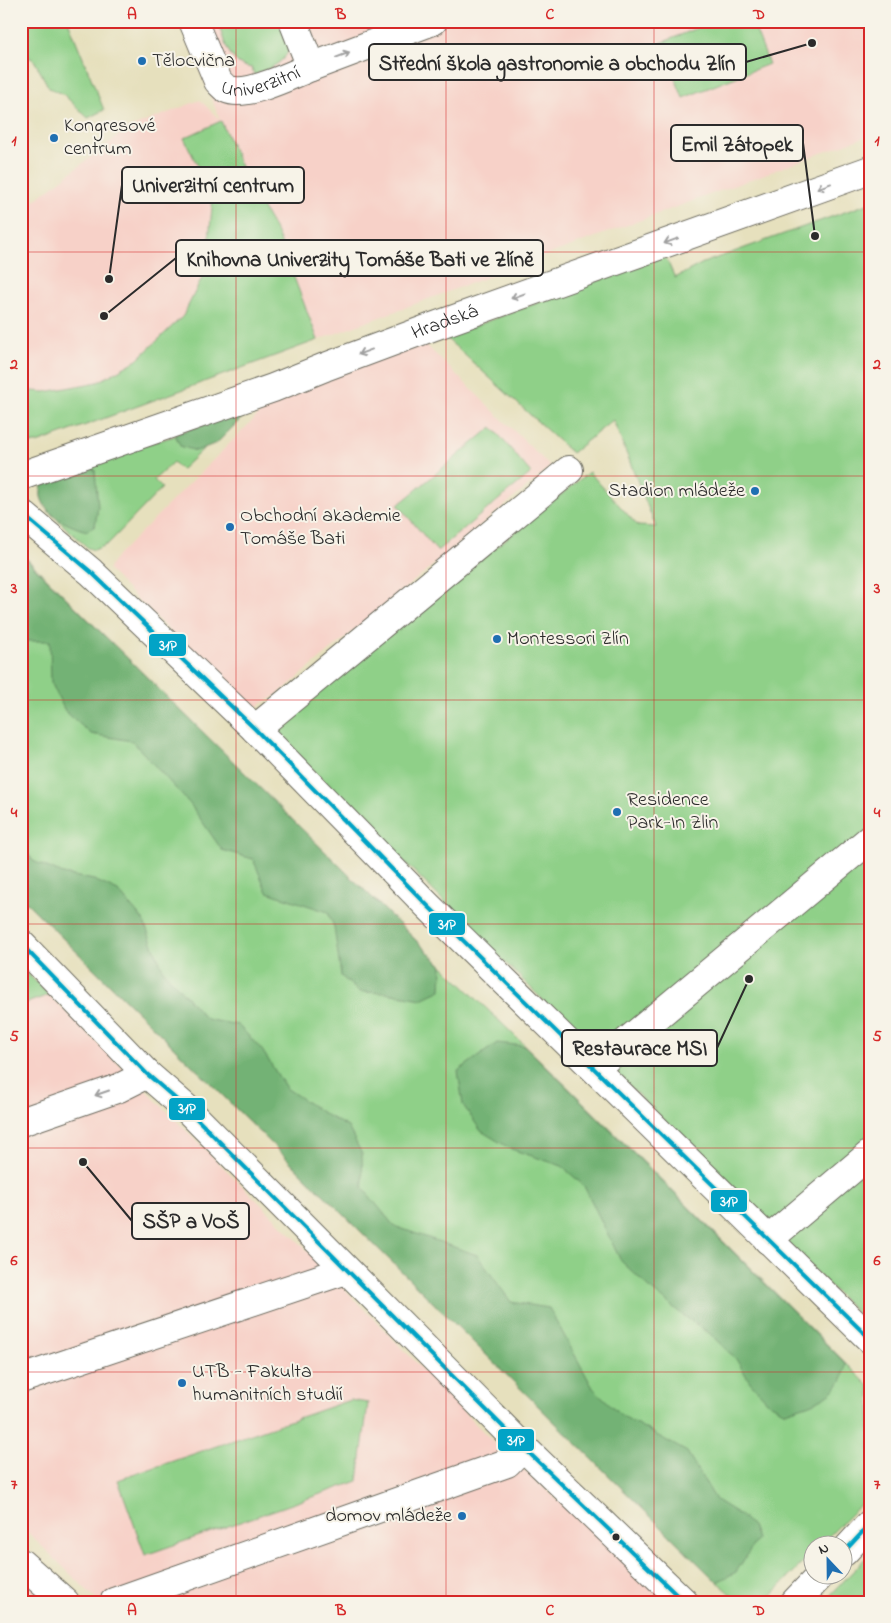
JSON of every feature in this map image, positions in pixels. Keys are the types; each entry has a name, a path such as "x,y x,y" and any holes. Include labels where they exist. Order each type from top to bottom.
{"street":[{"name":"Univerzitní","path":"193,21 218,81 225,88 248,92 433,21"},
{"name":"Univerzitní","path":"293,21 312,68"},
{"name":"Hradská","path":"21,476 272,388 432,327 870,170"},
{"path":"255,729 569,470"},
{"path":"21,514 91,572 255,729 427,905 870,1338"},
{"path":"595,1068 870,839"},
{"path":"21,944 147,1074 185,1107 523,1447 684,1602"},
{"path":"21,1122 119,1088 147,1074"},
{"path":"768,1240 870,1154"},
{"path":"21,1379 346,1270"},
{"path":"114,1602 507,1463 523,1447"},
{"path":"854,1541 870,1524"},
{"path":"21,1563 65,1602"},
{"path":"795,1602 810,1586"}],"shaded area":[{"path":"181,21 870,21 870,135 318,340 277,233 249,185 221,124 199,354 21,425 21,211 127,129 200,100 220,120"},
{"path":"422,341 551,467 277,695 256,707 238,699 108,570 114,559 275,398"},
{"path":"49,995 299,1242 500,1449 639,1571 671,1602 100,1602 21,1526 21,1005"},
{"path":"21,1571 56,1602 21,1602"}],"green space":[{"path":"30,21 68,21 104,110 88,118 63,94 49,88 34,60 21,53 21,25"},
{"path":"217,21 285,21 290,41 287,54 278,63 254,75 252,68 244,66 232,57"},
{"path":"715,21 752,21 769,64 683,98 661,43"},
{"path":"221,121 249,185 277,233 318,340 37,443 21,444 21,390 45,392 98,382 137,360 183,316 206,270 213,197 184,138"},
{"path":"870,203 870,1326 271,729 589,472 638,526 656,527 613,420 572,453 445,337 665,256 675,278 703,263"},
{"path":"245,411 244,416 217,443 196,451 180,446 175,434"},
{"path":"236,418 181,470 173,462 154,480 162,488 108,544 94,550 88,548 47,510 41,495 52,472"},
{"path":"492,427 531,473 437,551 398,505"},
{"path":"86,463 95,470 98,507 95,526 87,531 66,523 53,515 41,497 42,481"},
{"path":"21,553 264,793 579,1098 870,1387 870,1495 829,1536 804,1536 804,1561 765,1602 738,1602 21,897"},
{"path":"21,554 442,966 441,990 422,999 387,993 359,992 341,976 334,927 328,912 267,892 253,859 222,850 190,804 132,741 91,734 65,711 51,682 50,641 21,641"},
{"path":"21,843 33,861 63,874 94,880 118,891 143,920 163,970 206,1019 238,1025 262,1050 286,1088 326,1115 348,1127 362,1154 363,1188 394,1226 477,1255 511,1302 549,1308 593,1388 621,1415 687,1452 716,1500 740,1515 752,1526 757,1539 736,1572 717,1582 21,897"},
{"path":"21,967 49,995 21,1005"},
{"path":"497,1043 525,1046 846,1364 842,1379 832,1392 817,1401 785,1412 768,1402 750,1382 736,1359 709,1333 653,1291 621,1261 584,1186 562,1166 511,1149 481,1131 463,1105 458,1071"},
{"path":"350,1400 368,1403 358,1481 145,1555 118,1480"},
{"path":"870,1553 870,1602 824,1602 839,1586 854,1586 854,1570"}],"transit line":[{"name":"31P","path":"21,513 91,572 255,729 427,905 870,1339"},
{"name":"31P","path":"21,944 147,1074 185,1107 523,1447 684,1602"},
{"name":"31P","path":"854,1541 870,1524"}],"place":[{"name":"Střední škola gastronomie a obchodu Zlín","path":"812,43"},
{"name":"Tělocvična","path":"142,61"},
{"name":"Kongresové centrum","path":"54,138"},
{"name":"Emil Zátopek","path":"815,236"},
{"name":"Univerzitní centrum","path":"109,279"},
{"name":"Knihovna Univerzity Tomáše Bati ve Zlíně","path":"104,316"},
{"name":"Stadion mládeže","path":"755,491"},
{"name":"Obchodní akademie Tomáše Bati","path":"230,527"},
{"name":"Montessori Zlín","path":"497,639"},
{"name":"Residence Park-In Zlin","path":"617,812"},
{"name":"Restaurace MSI","path":"749,979"},
{"name":"SŠP a VOŠ","path":"83,1162"},
{"name":"UTB - Fakulta humanitních studií","path":"182,1383"},
{"name":"domov mládeže","path":"462,1516"}]}
